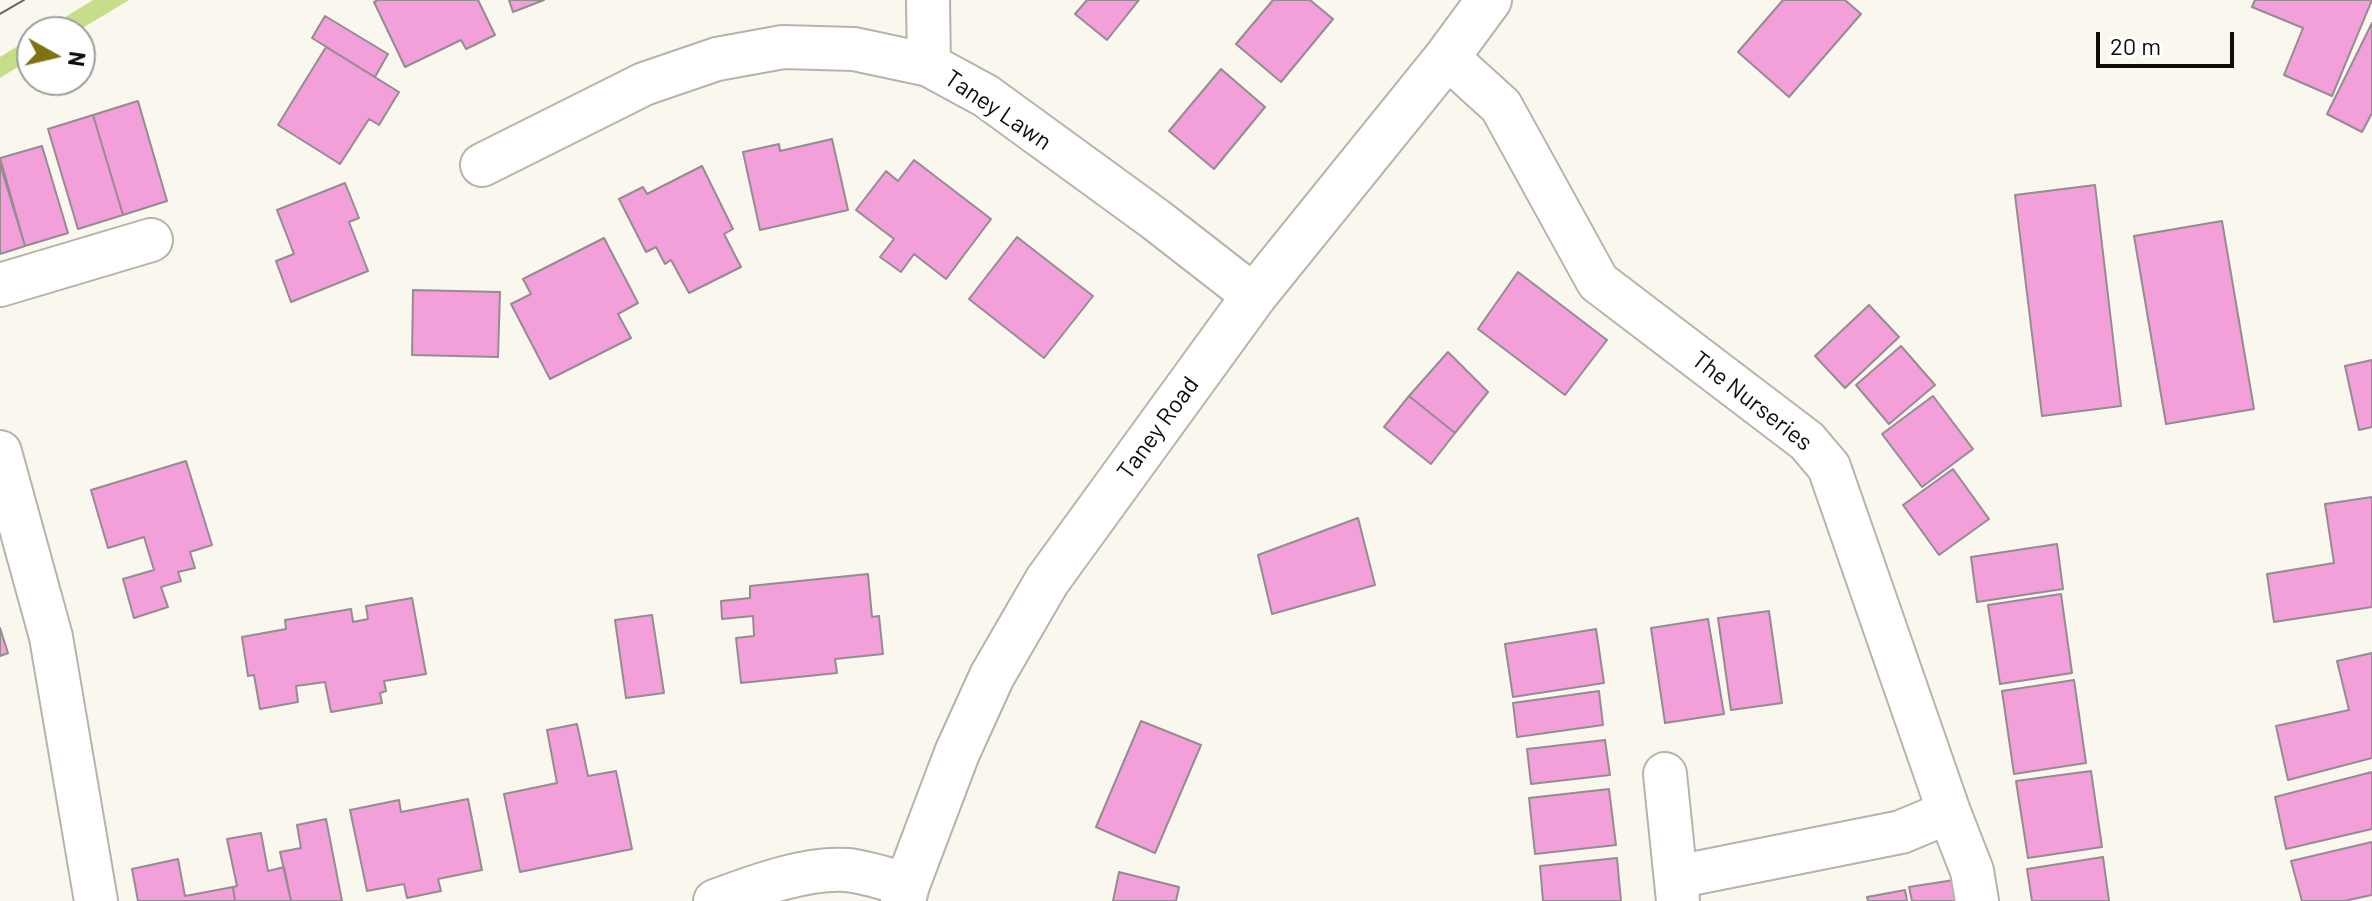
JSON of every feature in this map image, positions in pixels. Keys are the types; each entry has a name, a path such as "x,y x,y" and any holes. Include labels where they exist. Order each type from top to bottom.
{"main road":[{"name":"Taney Road","path":"905,893 957,753 992,676 1047,581 1254,296 1447,57 1489,0"}],"street":[{"path":"928,0 929,65"},
{"name":"Taney Lawn","path":"482,165 644,84 717,59 783,47 854,49 929,65 986,96 1155,219 1254,296"},
{"name":"The Nurseries","path":"1447,57 1501,106 1598,282 1807,441 1829,467 1972,871 1977,901"},
{"path":"0,285 151,240"},
{"path":"0,452 51,637 96,901"},
{"path":"1665,774 1677,889 1901,832 1949,812"},
{"path":"715,901 781,879 830,870 860,872 905,893"}],"green space":[{"path":"93,0 129,0 96,20 96,16 67,16"},
{"path":"16,47 16,68 0,78 0,57"}],"building":[{"path":"478,0 495,35 466,49 461,40 405,67 374,2"},
{"path":"509,0 544,0 513,12"},
{"path":"1087,0 1139,0 1107,40 1075,14"},
{"path":"1273,0 1310,0 1333,19 1281,82 1236,44"},
{"path":"1783,0 1845,0 1861,14 1789,97 1738,52"},
{"path":"2255,0 2372,0 2332,96 2284,75 2303,28 2252,7"},
{"path":"325,16 388,54 375,77 312,38"},
{"path":"2372,23 2372,113 2362,132 2327,114"},
{"path":"326,47 399,92 379,125 369,119 340,164 278,125"},
{"path":"1221,69 1265,107 1214,169 1169,131"},
{"path":"138,101 167,201 123,215 93,115"},
{"path":"93,115 123,215 78,229 48,129"},
{"path":"832,139 848,210 760,230 743,152 779,144 780,151"},
{"path":"42,146 68,233 25,246 0,158"},
{"path":"914,160 991,219 946,279 914,254 901,272 880,257 894,239 856,210 886,171 898,181"},
{"path":"0,164 25,246 0,254"},
{"path":"702,166 733,229 724,234 741,267 689,293 671,260 665,264 656,247 646,252 619,199 643,187 647,194"},
{"path":"345,183 359,218 349,222 368,271 291,302 276,261 294,254 277,210"},
{"path":"2095,185 2121,406 2042,416 2015,195"},
{"path":"2222,221 2254,409 2166,424 2134,236"},
{"path":"1017,237 1093,296 1044,358 969,299"},
{"path":"604,238 638,303 618,314 631,338 550,379 511,304 531,294 523,279"},
{"path":"1518,272 1607,340 1565,395 1478,329"},
{"path":"413,290 500,292 498,357 412,355"},
{"path":"1869,305 1899,337 1845,388 1815,356"},
{"path":"1901,346 1935,385 1889,424 1856,385"},
{"path":"1448,352 1488,392 1455,433 1409,396"},
{"path":"2372,360 2372,427 2359,430 2345,366"},
{"path":"1409,396 1455,433 1431,464 1384,427"},
{"path":"1933,396 1973,449 1922,487 1882,434"},
{"path":"186,461 212,545 190,552 195,568 178,572 181,581 161,587 168,607 134,618 123,579 154,570 144,537 108,548 91,490"},
{"path":"1953,469 1989,519 1939,555 1903,505"},
{"path":"2372,497 2372,607 2274,622 2267,574 2334,563 2325,504"},
{"path":"1358,518 1375,585 1272,614 1258,555"},
{"path":"2057,544 2063,589 1977,602 1971,557"},
{"path":"868,574 872,617 879,616 883,654 835,659 837,673 741,683 736,638 754,636 753,616 722,619 721,601 750,598 750,586"},
{"path":"2061,594 2072,673 2000,684 1988,605"},
{"path":"412,598 426,674 384,681 386,691 380,693 382,703 331,712 325,682 296,686 298,702 260,709 254,675 248,676 242,637 286,629 285,620 351,609 353,622 368,619 366,606"},
{"path":"1769,611 1782,703 1731,710 1718,618"},
{"path":"652,615 664,693 626,698 615,620"},
{"path":"1708,619 1724,714 1665,723 1651,628"},
{"path":"0,628 8,653 0,656"},
{"path":"1596,629 1604,683 1513,697 1505,644"},
{"path":"2372,653 2372,758 2288,780 2276,726 2349,710 2337,661"},
{"path":"2074,680 2086,763 2014,774 2002,691"},
{"path":"1599,691 1603,725 1517,737 1513,703"},
{"path":"1141,721 1201,745 1155,853 1096,827"},
{"path":"577,724 588,776 616,771 632,849 520,872 504,794 557,783 547,730"},
{"path":"1605,740 1610,775 1531,784 1527,749"},
{"path":"2091,771 2102,847 2028,858 2016,781"},
{"path":"2372,772 2372,829 2286,849 2275,797"},
{"path":"1609,789 1616,845 1535,854 1529,798"},
{"path":"468,799 482,870 438,879 441,891 407,898 404,884 367,891 350,810 399,800 401,812"},
{"path":"326,819 342,901 291,901 280,852 301,848 297,825"},
{"path":"261,833 268,871 284,867 291,901 235,901 233,887 237,886 227,839"},
{"path":"2372,842 2372,895 2344,901 2302,901 2291,861"},
{"path":"2103,857 2109,901 2032,901 2027,869"},
{"path":"1617,858 1621,901 1543,901 1540,866"},
{"path":"178,859 185,896 233,887 235,901 138,901 132,869"},
{"path":"1119,872 1179,887 1176,901 1113,901"},
{"path":"1960,879 1963,901 1912,901 1909,887"},
{"path":"1905,890 1907,901 1868,901 1867,897"}],"tram line":[{"path":"0,14 24,0"}]}
